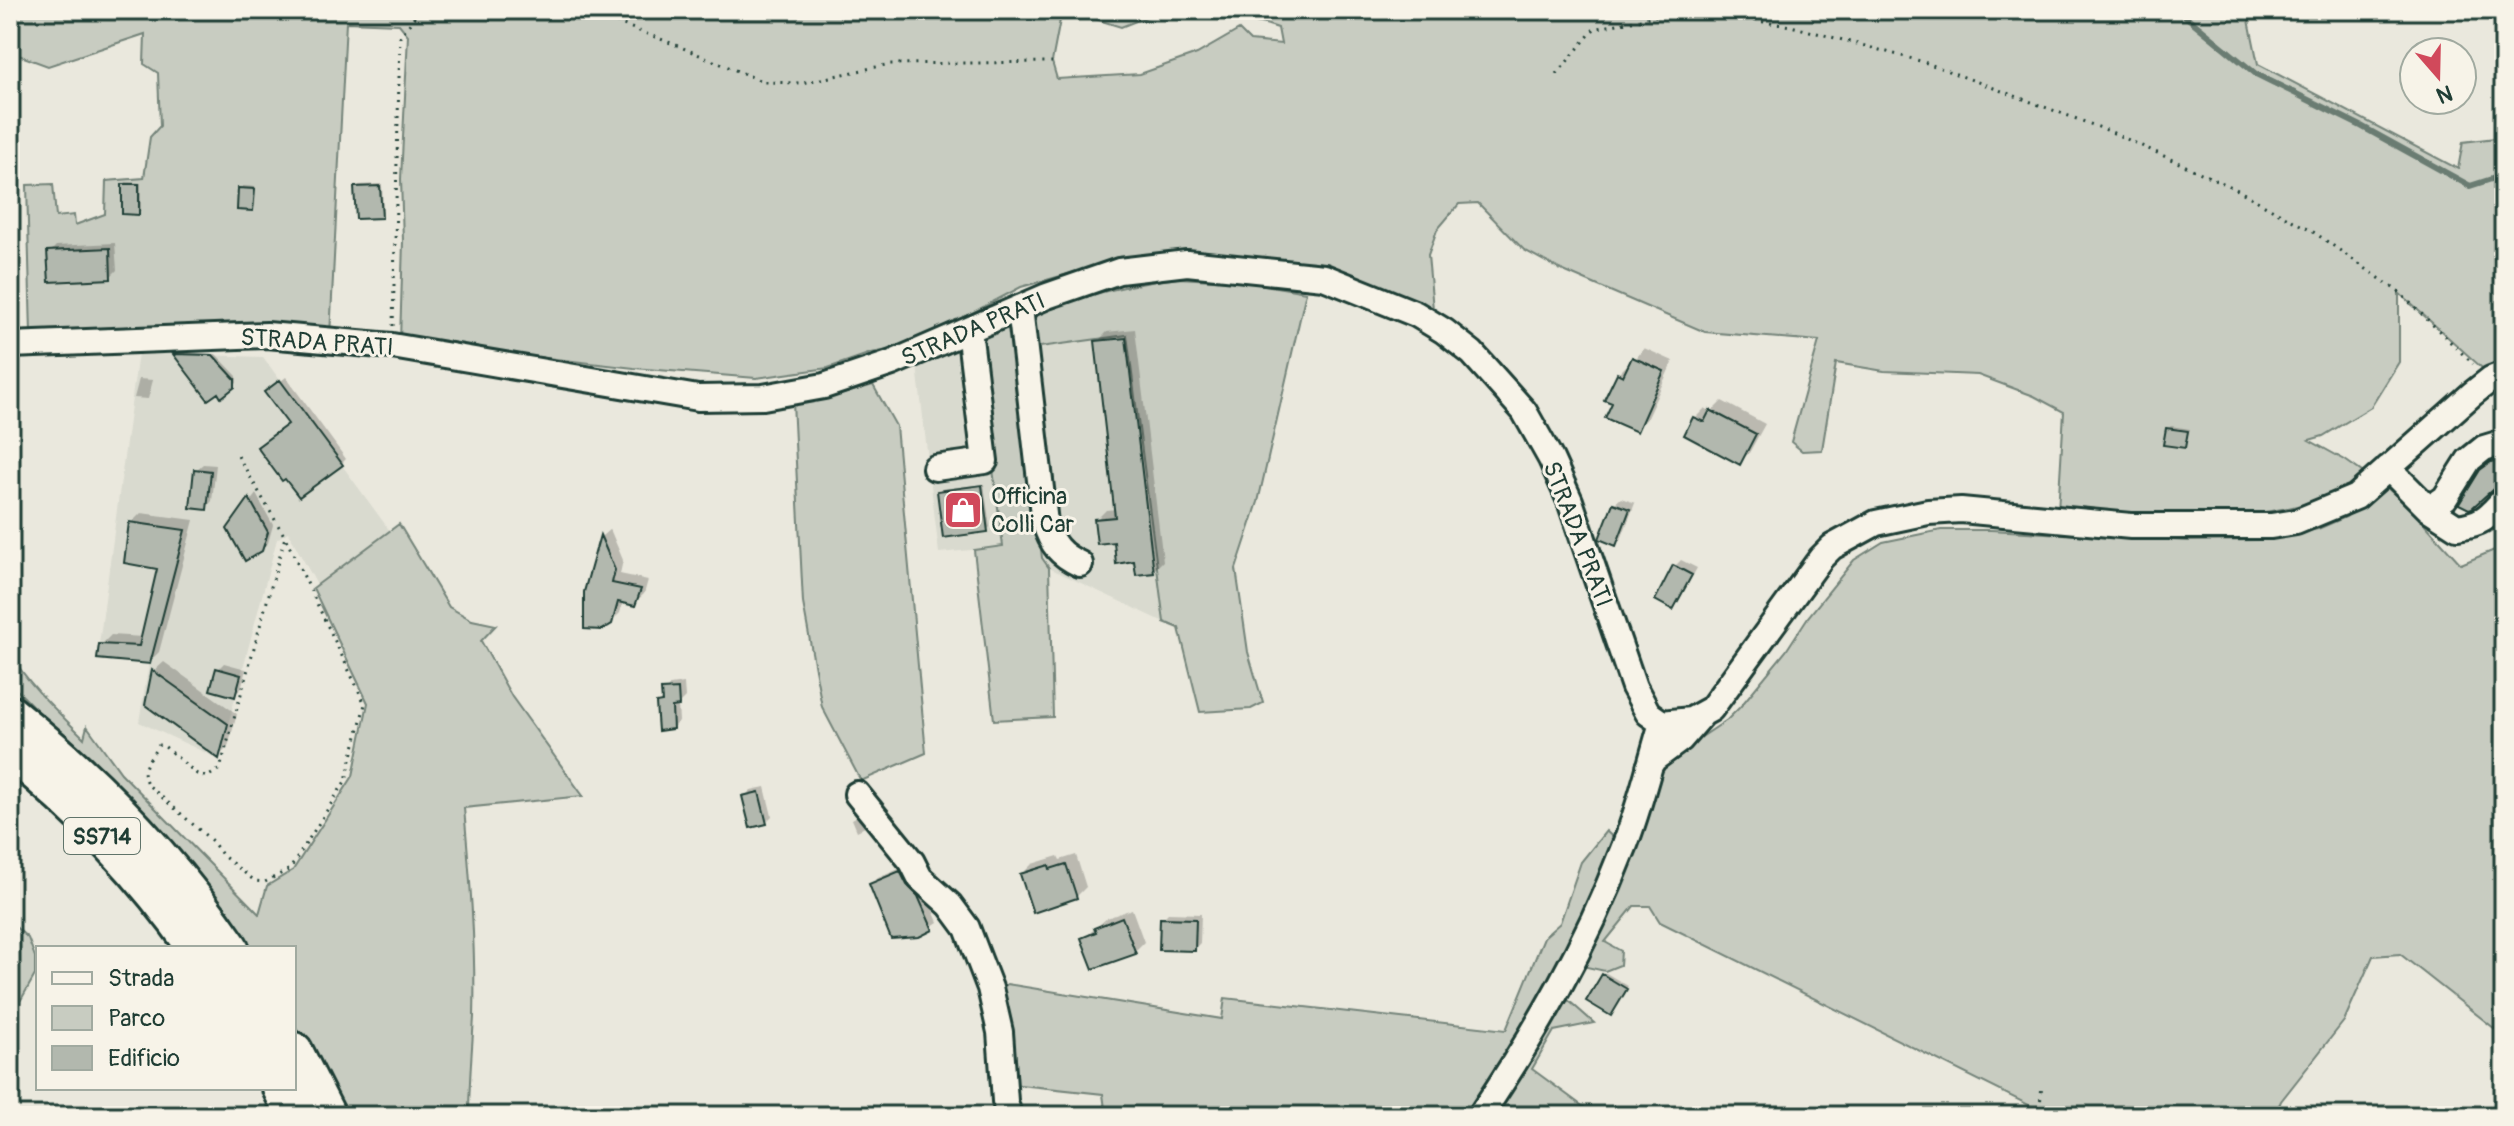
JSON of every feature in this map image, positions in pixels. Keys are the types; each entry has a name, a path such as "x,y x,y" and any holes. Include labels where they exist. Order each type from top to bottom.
{"highway":[{"path":"10,692 61,756"},
{"name":"SS714","path":"10,714 61,756 136,830 176,875 229,946"},
{"name":"SS714","path":"10,751 70,803 118,852 194,946"},
{"path":"296,1055 327,1116"},
{"path":"282,1090 295,1116"}],"street":[{"name":"STRADA PRATI","path":"10,345 267,335 392,346 698,398 763,397 824,386 892,363 1020,308 1119,271 1187,263 1324,277 1416,314 1435,325 1472,353 1524,411 1570,501 1634,687 1648,713 1662,723"},
{"path":"1020,308 1045,523 1050,541 1064,557 1080,564"},
{"path":"935,468 985,461 969,330"},
{"path":"1649,767 1654,759 1681,739 1723,694 1821,558 1832,547 1876,523 1928,512 1961,510 2131,526 2271,526 2296,522 2356,497 2497,377"},
{"path":"2429,509 2445,498 2469,460 2484,448 2504,442"},
{"path":"2388,468 2429,509 2457,527 2477,524 2492,514 2504,499"},
{"path":"1634,687 1649,767"},
{"path":"1480,1116 1529,1043 1587,935 1623,850 1662,723 1676,723 1702,716"},
{"path":"857,794 905,853 920,878 950,905 967,928 990,988 1000,1032 1009,1116"}],"path":[{"path":"392,346 400,37 416,15 467,10"},
{"path":"513,10 610,20 764,82 802,83 890,64 1052,62"},
{"path":"1557,74 1594,29 1683,10 1791,26 1924,62 2109,131 2234,188 2315,233 2399,292 2497,377"},
{"path":"238,456 285,537 365,704 346,780 290,869 265,882 255,881 223,856 212,841 148,785 143,769 159,745 197,774 207,777 220,769 285,537"},
{"path":"2039,1116 2042,1085"}],"shaded area":[{"path":"1127,335 1164,622 1049,568 1042,558 1018,349"},
{"path":"976,338 1003,547 939,553 917,366"},
{"path":"138,353 263,357 390,531 317,585 288,532 277,539 219,759 139,722 149,664 97,659"}],"green space":[{"path":"10,10 1198,10 1188,14 1159,12 1121,27 1092,18 1060,20 1052,62 1057,79 1140,74 1197,54 1239,30 1250,41 1281,44 1278,28 1215,10 2247,10 2258,64 2458,169 2463,142 2504,137 2504,363 2482,368 2399,293 2399,362 2371,407 2323,436 2309,440 2369,477 2334,494 2296,506 2258,513 2177,517 2058,511 2064,412 2034,396 1978,375 1884,371 1836,363 1822,450 1802,451 1791,442 1819,341 1705,332 1559,269 1524,250 1478,203 1459,204 1437,230 1428,255 1433,309 1367,281 1213,253 1130,257 1021,287 936,332 889,350 828,368 756,378 634,368 400,341 401,179 408,35 399,24 346,22 330,336 31,334 27,185 53,184 56,217 74,215 75,225 105,214 106,181 144,178 150,137 160,126 158,73 144,64 145,34 48,66 10,52"},
{"path":"1179,278 1247,282 1306,292 1258,502 1236,569 1248,652 1263,703 1251,709 1200,712 1179,628 1164,622 1127,335 1018,350 1042,558 1049,568 1053,717 994,720 974,550 1003,546 976,338 1075,300"},
{"path":"873,385 896,426 926,753 861,781 822,707 803,603 793,402 833,397"},
{"path":"2385,486 2413,511 2461,564 2504,546 2504,1036 2400,954 2373,956 2344,1021 2281,1101 2274,1116 2030,1116 2031,1106 1660,922 1650,906 1634,906 1605,942 1621,951 1620,965 1605,971 1578,965 1559,992 1594,1023 1554,1031 1532,1069 1596,1116 1106,1116 1103,1094 1011,1084 999,992 1007,984 1222,1019 1225,998 1506,1030 1544,937 1560,923 1581,862 1606,831 1630,853 1661,764 1727,720 1740,707 1854,560 1883,542 1941,530 2188,541 2259,540 2318,529 2346,517"},
{"path":"399,524 449,607 472,620 496,625 481,641 512,697 583,796 464,808 474,965 469,1116 342,1116 296,1028 296,946 247,946 238,929 78,752 10,683 10,653 44,698 84,738 87,726 121,773 259,914 267,886 293,870 353,776 368,703 313,588"},
{"path":"10,922 28,938 35,957 35,975 14,1012 10,1037"}],"building":[{"path":"122,184 139,184 139,215 122,214"},
{"path":"380,186 382,218 356,219 354,187"},
{"path":"238,188 255,189 253,211 237,210"},
{"path":"110,248 111,279 49,282 47,251"},
{"path":"1126,338 1154,573 1136,575 1134,561 1116,564 1114,542 1097,544 1094,519 1115,517 1095,341"},
{"path":"173,354 213,355 235,379 235,387 221,398 218,393 208,400"},
{"path":"1632,357 1664,371 1637,432 1605,418 1612,403 1604,400 1617,373 1623,376"},
{"path":"280,380 343,465 299,497 285,479 282,481 257,447 288,424 264,392"},
{"path":"1710,410 1756,434 1740,465 1684,435 1693,417 1704,422"},
{"path":"2166,428 2188,431 2185,448 2163,445"},
{"path":"2503,458 2502,485 2472,508 2459,504 2480,470"},
{"path":"194,469 211,471 207,510 190,508"},
{"path":"982,485 988,532 943,538 937,491"},
{"path":"249,498 268,532 262,551 245,561 227,529"},
{"path":"1613,503 1630,509 1616,546 1599,539"},
{"path":"129,522 185,530 150,664 97,659 99,644 139,646 157,569 124,563"},
{"path":"600,535 615,570 612,583 641,589 635,606 618,602 612,624 602,630 584,629 584,592"},
{"path":"1673,565 1692,575 1673,610 1655,600"},
{"path":"216,668 241,675 235,697 210,690"},
{"path":"152,670 228,724 219,759 145,705"},
{"path":"678,689 679,706 672,707 673,729 658,731 656,703 662,702 661,690"},
{"path":"759,792 767,824 750,828 742,796"},
{"path":"1066,864 1077,898 1033,913 1020,874 1049,865 1050,869"},
{"path":"900,871 907,885 918,896 933,930 919,937 891,939 869,884"},
{"path":"1122,917 1136,954 1093,969 1081,938 1096,932 1094,928"},
{"path":"1160,918 1196,919 1195,951 1159,950"},
{"path":"1602,974 1627,989 1611,1016 1586,1001"}],"waterway":[{"path":"2178,10 2256,74 2361,126 2470,186 2504,175"}],"place":[{"name":"Officina Colli Car","path":"963,510"}]}
